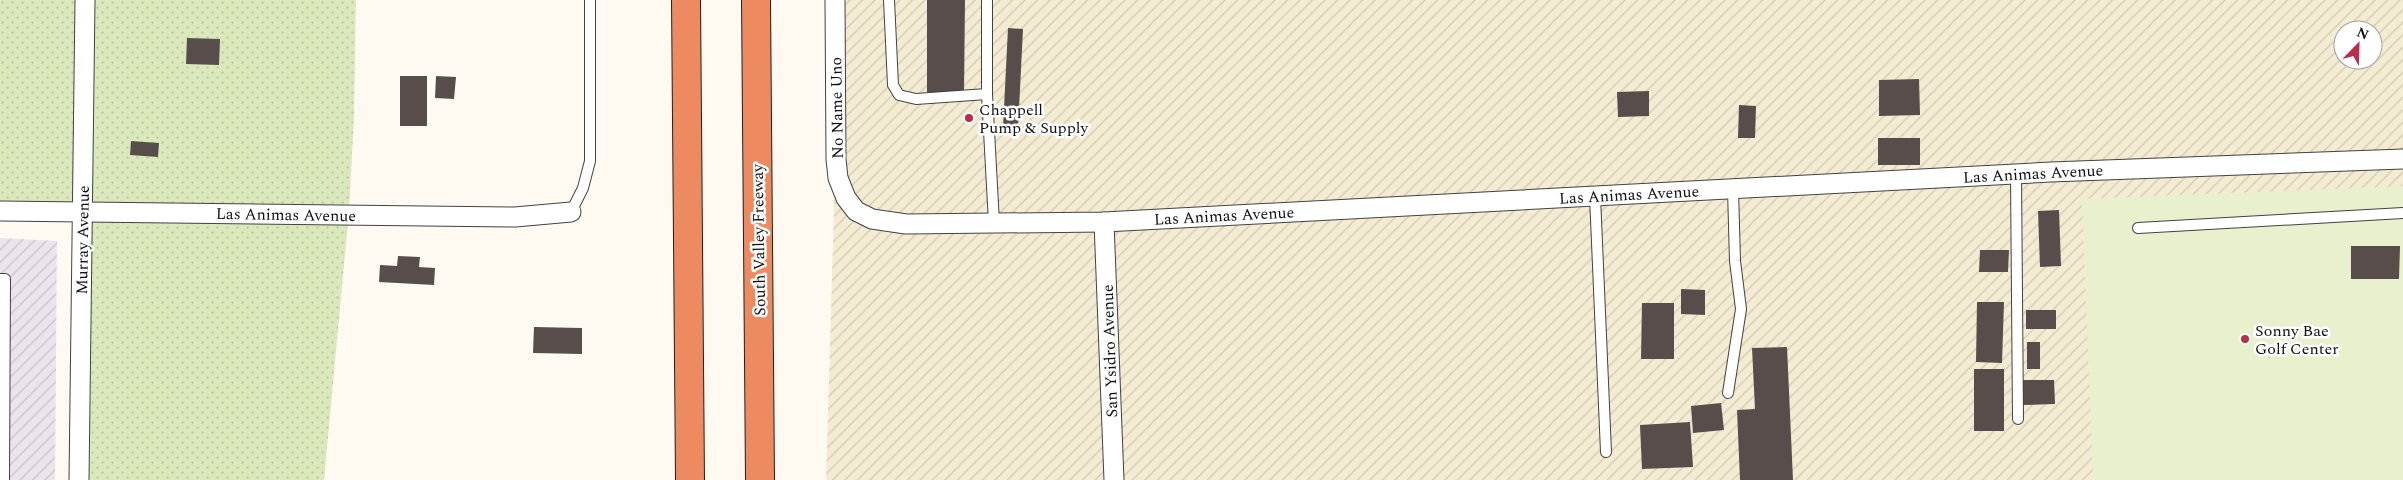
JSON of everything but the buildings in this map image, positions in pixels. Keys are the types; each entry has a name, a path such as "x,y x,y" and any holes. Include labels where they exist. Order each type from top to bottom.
{"highway":[{"path":"686,0 690,480"},
{"name":"South Valley Freeway","path":"756,0 760,480"}],"street":[{"name":"Murray Avenue","path":"79,480 85,0"},
{"name":"No Name Uno","path":"835,0 836,159 838,178 846,198 856,211"},
{"name":"Las Animas Avenue","path":"856,211 872,218 906,224 1104,222 2016,174 2403,159"},
{"name":"Las Animas Avenue","path":"0,211 515,217 571,212"},
{"name":"San Ysidro Avenue","path":"1104,222 1114,480"}],"lane":[{"path":"571,212 583,188 590,161 590,0"},
{"path":"889,0 892,85 899,94 916,99 987,94"},
{"path":"987,0 987,94 994,223"},
{"path":"2016,174 2018,419"},
{"path":"1728,393 1741,309 1735,261 1733,189"},
{"path":"1595,196 1606,452"},
{"path":"2138,228 2403,213"},
{"path":"0,279 6,279 4,480"}],"shaded area":[{"path":"840,0 2403,0 2403,480 826,480"},
{"path":"0,238 57,241 55,480 0,480"}],"green space":[{"path":"0,0 356,0 354,117 349,211 324,480 80,480 89,221 0,217"},
{"name":"Sonny Bae Golf Center","path":"2403,186 2403,480 2093,480 2082,199"}],"place":[{"name":"Chappell Pump & Supply","path":"969,118"},
{"name":"Sonny Bae Golf Center","path":"2245,339"}]}
